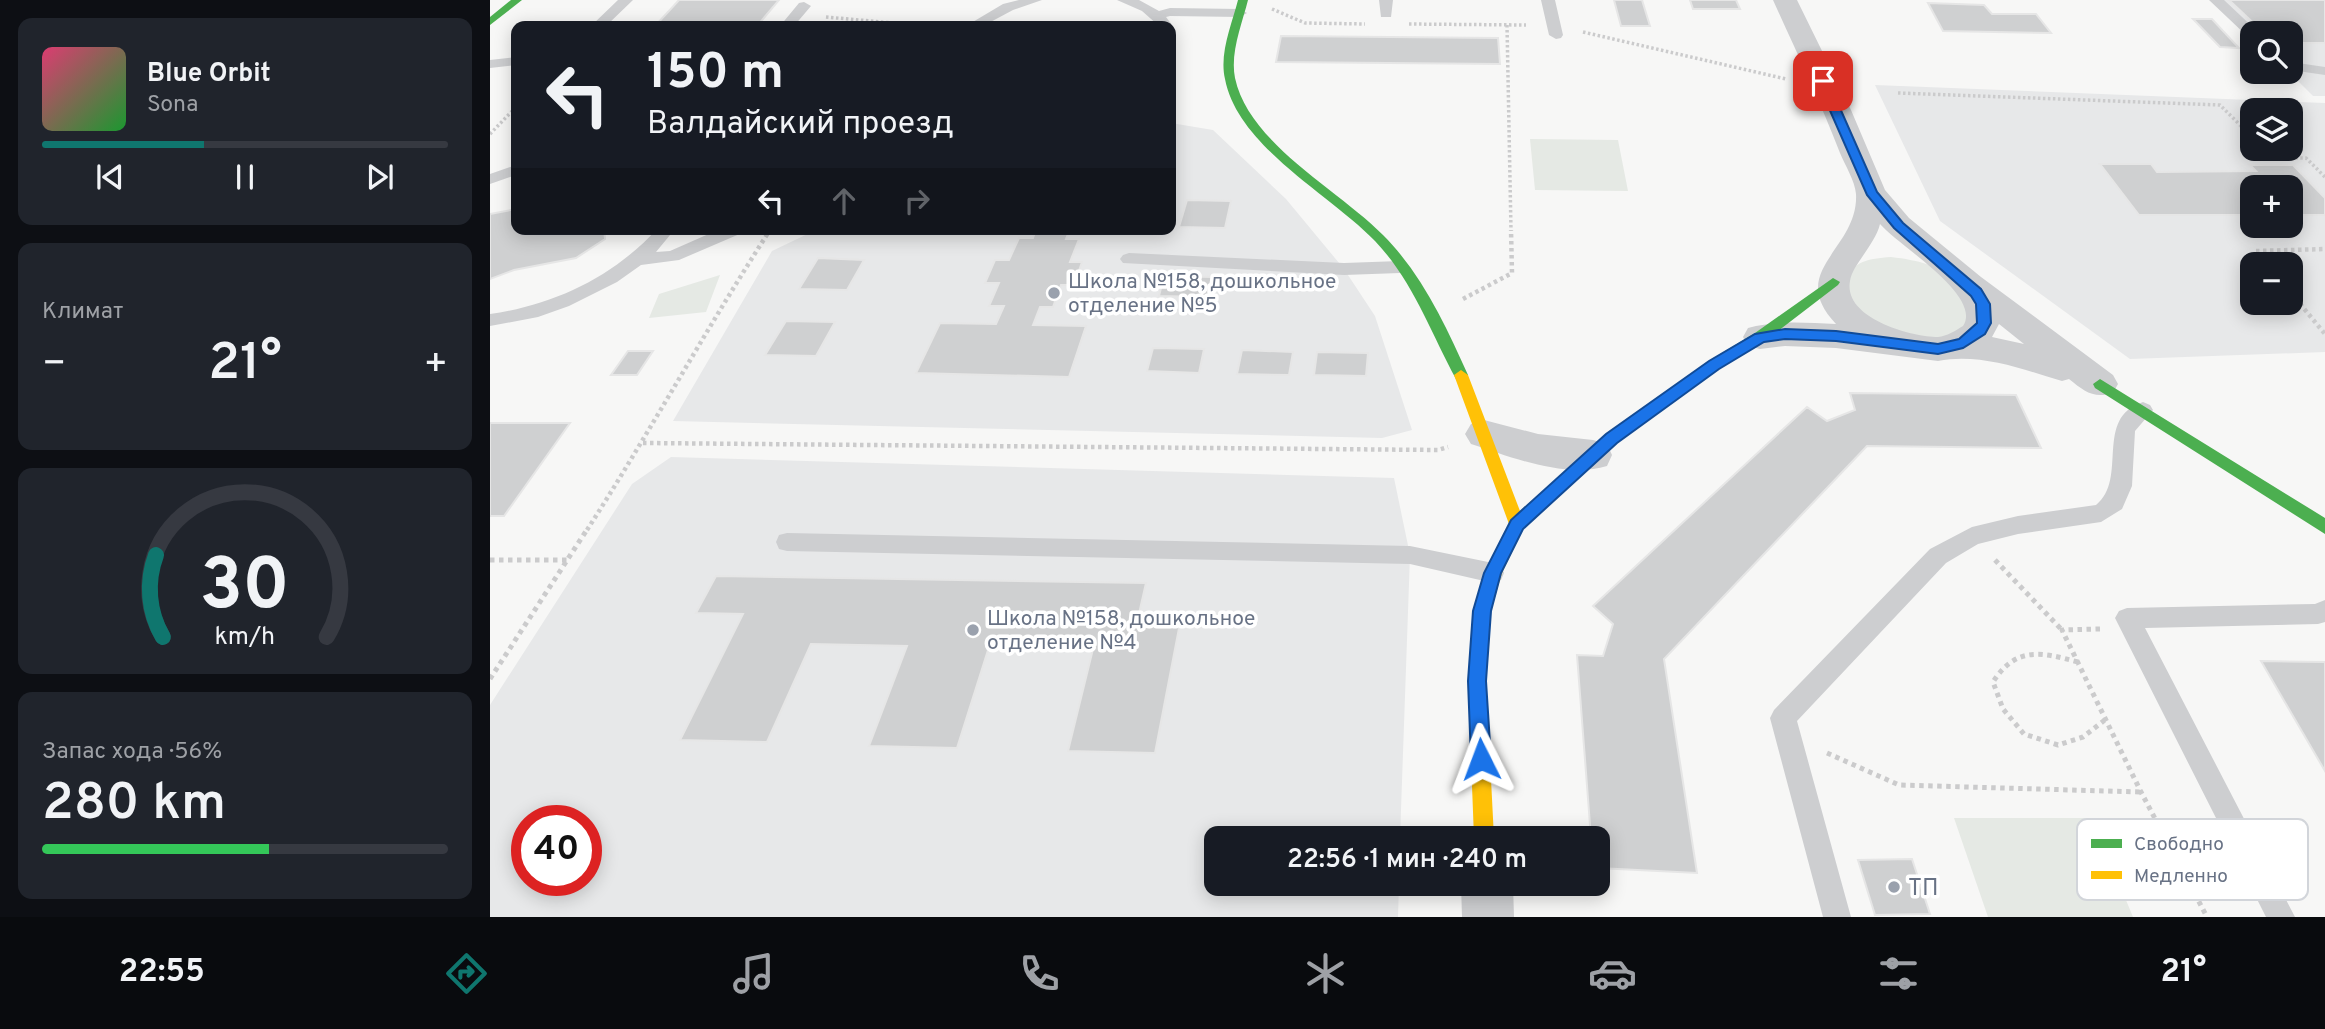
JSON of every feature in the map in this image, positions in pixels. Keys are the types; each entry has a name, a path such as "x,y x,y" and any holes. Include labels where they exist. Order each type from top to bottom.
{"street":[{"path":"490,22 517,0"},
{"path":"1785,0 1837,110 1871,193 1898,225 2100,384 2325,527"},
{"path":"1241,6 1230,61 1231,86 1245,113 1274,145 1381,240 1432,315 1456,359 1517,524"},
{"path":"1871,193 1860,239 1838,273 1834,292 1844,312 1865,330 1892,343"},
{"path":"1484,826 1477,681 1482,611 1493,573 1517,524 1593,455 1673,393 1760,337 1865,254 1895,252 1927,258 1962,278 1983,304 1984,323 1973,337 1951,347"},
{"path":"1760,337 1814,335 1923,349 1987,348 2022,354 2100,384"},
{"path":"1484,434 1530,448 1593,455"},
{"path":"1487,896 1488,917"}],"lane":[{"path":"603,21 626,0"},
{"path":"982,21 1008,7 1035,0"},
{"path":"1124,0 1137,3 1162,21 1170,12 1241,6"},
{"path":"1548,0 1556,35"},
{"path":"2216,0 2240,22"},
{"path":"791,21 800,10"},
{"path":"490,64 511,62"},
{"path":"2303,68 2325,71"},
{"path":"490,179 511,172"},
{"path":"490,320 551,306 600,285 639,259 661,235"},
{"path":"639,259 673,256 722,235"},
{"path":"1129,260 1344,269 1400,267"},
{"path":"1837,917 1783,718 1938,556 1972,536 2018,525 2101,513 2114,503 2121,486 2125,429 2143,410"},
{"path":"787,542 1410,555 1493,573"},
{"path":"2230,819 2127,618 2318,614 2325,610"},
{"path":"2272,900 2281,917"}],"path":[{"path":"800,10 887,21"},
{"path":"1456,302 1512,273 1510,42 1507,25"},
{"path":"1898,93 2220,105 2240,125"},
{"path":"490,134 511,112"},
{"path":"2303,158 2325,177"},
{"path":"490,679 643,443 717,312 767,235"},
{"path":"2257,252 2325,249"},
{"path":"2303,307 2325,334"},
{"path":"643,443 1438,450 1448,447"},
{"path":"490,560 568,560"},
{"path":"2008,573 2062,630 2155,819"},
{"path":"2062,630 2132,628"},
{"path":"2078,662 2055,656 2029,654 2008,661 1993,682 2003,709 2024,734 2058,745 2083,737 2106,719"},
{"path":"1788,736 1899,785 2141,792"},
{"path":"2198,900 2207,917"}],"shaded area":[{"path":"2217,0 2325,0 2325,96 2313,96 2301,84 2303,21 2240,23"},
{"path":"1875,85 2240,100 2240,161 2303,161 2303,102 2325,103 2325,352 2130,359 1940,221"},
{"name":"Школа №158, дошкольное отделение №5","path":"1176,124 1213,130 1286,199 1344,269 1375,316 1412,430 1382,438 673,421 772,251 805,235 1176,235"},
{"path":"1530,139 1618,140 1628,191 1535,190"},
{"path":"1891,257 1925,264 1944,274 1974,322 1935,343 1868,324 1842,282 1857,265"},
{"path":"720,275 706,312 649,318 659,294"},
{"name":"Школа №158, дошкольное отделение №4","path":"671,457 1394,478 1410,555 1400,826 1204,826 1204,896 1399,896 1398,917 490,917 490,705 632,484"},
{"path":"1954,818 2092,818 2077,819 2077,900 2126,900 2133,917 1988,917"}],"building":[{"path":"679,0 779,0 761,21 660,21"},
{"path":"1614,0 1642,0 1650,26 1621,26"},
{"path":"1690,0 1736,0 1740,9 1693,9"},
{"path":"2229,0 2325,0 2325,43 2303,43 2303,21 2251,21"},
{"path":"1928,3 1984,5 1992,14 2036,14 2051,33 1943,31"},
{"path":"2193,19 2212,19 2239,48 2220,47"},
{"path":"1281,36 1498,38 1500,64 1276,62"},
{"path":"2100,164 2151,164 2157,172 2256,171 2250,165 2293,165 2303,175 2240,175 2240,215 2139,215"},
{"path":"2303,175 2325,198 2325,215 2303,215"},
{"path":"1187,200 1231,201 1225,228 1179,227"},
{"path":"511,210 511,235 605,235 605,239 576,258 514,270 490,279 490,214"},
{"path":"1034,235 1068,235 1066,239 1079,239 1070,262 1082,262 1074,285 1061,285 1053,307 1040,307 1033,325 1086,326 1069,377 916,373 940,323 996,324 1004,306 989,306 999,283 985,283 995,260 1009,260 1019,238 1033,238"},
{"path":"818,258 864,260 847,290 799,289"},
{"path":"1164,276 1212,277 1207,297 1159,296"},
{"path":"786,321 835,322 816,356 765,355"},
{"path":"1153,348 1204,349 1199,373 1147,371"},
{"path":"1242,350 1293,352 1289,375 1237,374"},
{"path":"628,351 653,351 637,375 611,375"},
{"path":"1317,352 1368,353 1366,376 1314,375"},
{"path":"1850,393 2016,395 2041,448 1867,446 1664,659 1697,873 1610,869 1610,826 1590,826 1577,655 1603,656 1613,624 1593,606 1807,407 1827,421 1855,410"},
{"path":"490,423 570,423 504,516 490,516"},
{"path":"716,576 1146,583 1138,618 1181,618 1155,753 1068,751 1093,649 989,647 957,748 869,746 907,646 811,644 767,742 680,740 743,614 696,613"},
{"path":"2261,661 2325,662 2325,771"},
{"name":"ТП","path":"1912,859 1930,914 1875,915 1858,860"}],"traffic: fast":[{"path":"490,22 517,0"},
{"path":"1243,0 1229,69 1238,101 1252,123 1271,144 1361,221 1392,253 1426,303 1461,375"},
{"path":"1582,466 1612,439 1714,365 1760,337 1833,282"},
{"path":"2100,384 2325,527"}],"traffic: slow":[{"path":"1461,375 1517,524"},
{"path":"1483,826 1477,681 1482,611 1493,573 1517,524 1582,466"}],"place":[{"name":"Школа №158, дошкольное отделение №5","path":"1054,293"},
{"name":"Школа №158, дошкольное отделение №4","path":"973,630"},
{"name":"ТП","path":"1894,887"}],"route":[{"path":"1481,759 1477,681 1482,611 1493,573 1517,524 1612,439 1673,393 1760,337 1785,334 1836,336 1938,349 1963,343 1980,331 1984,323 1984,313 1977,293 1898,225 1871,193 1823,81"}]}
